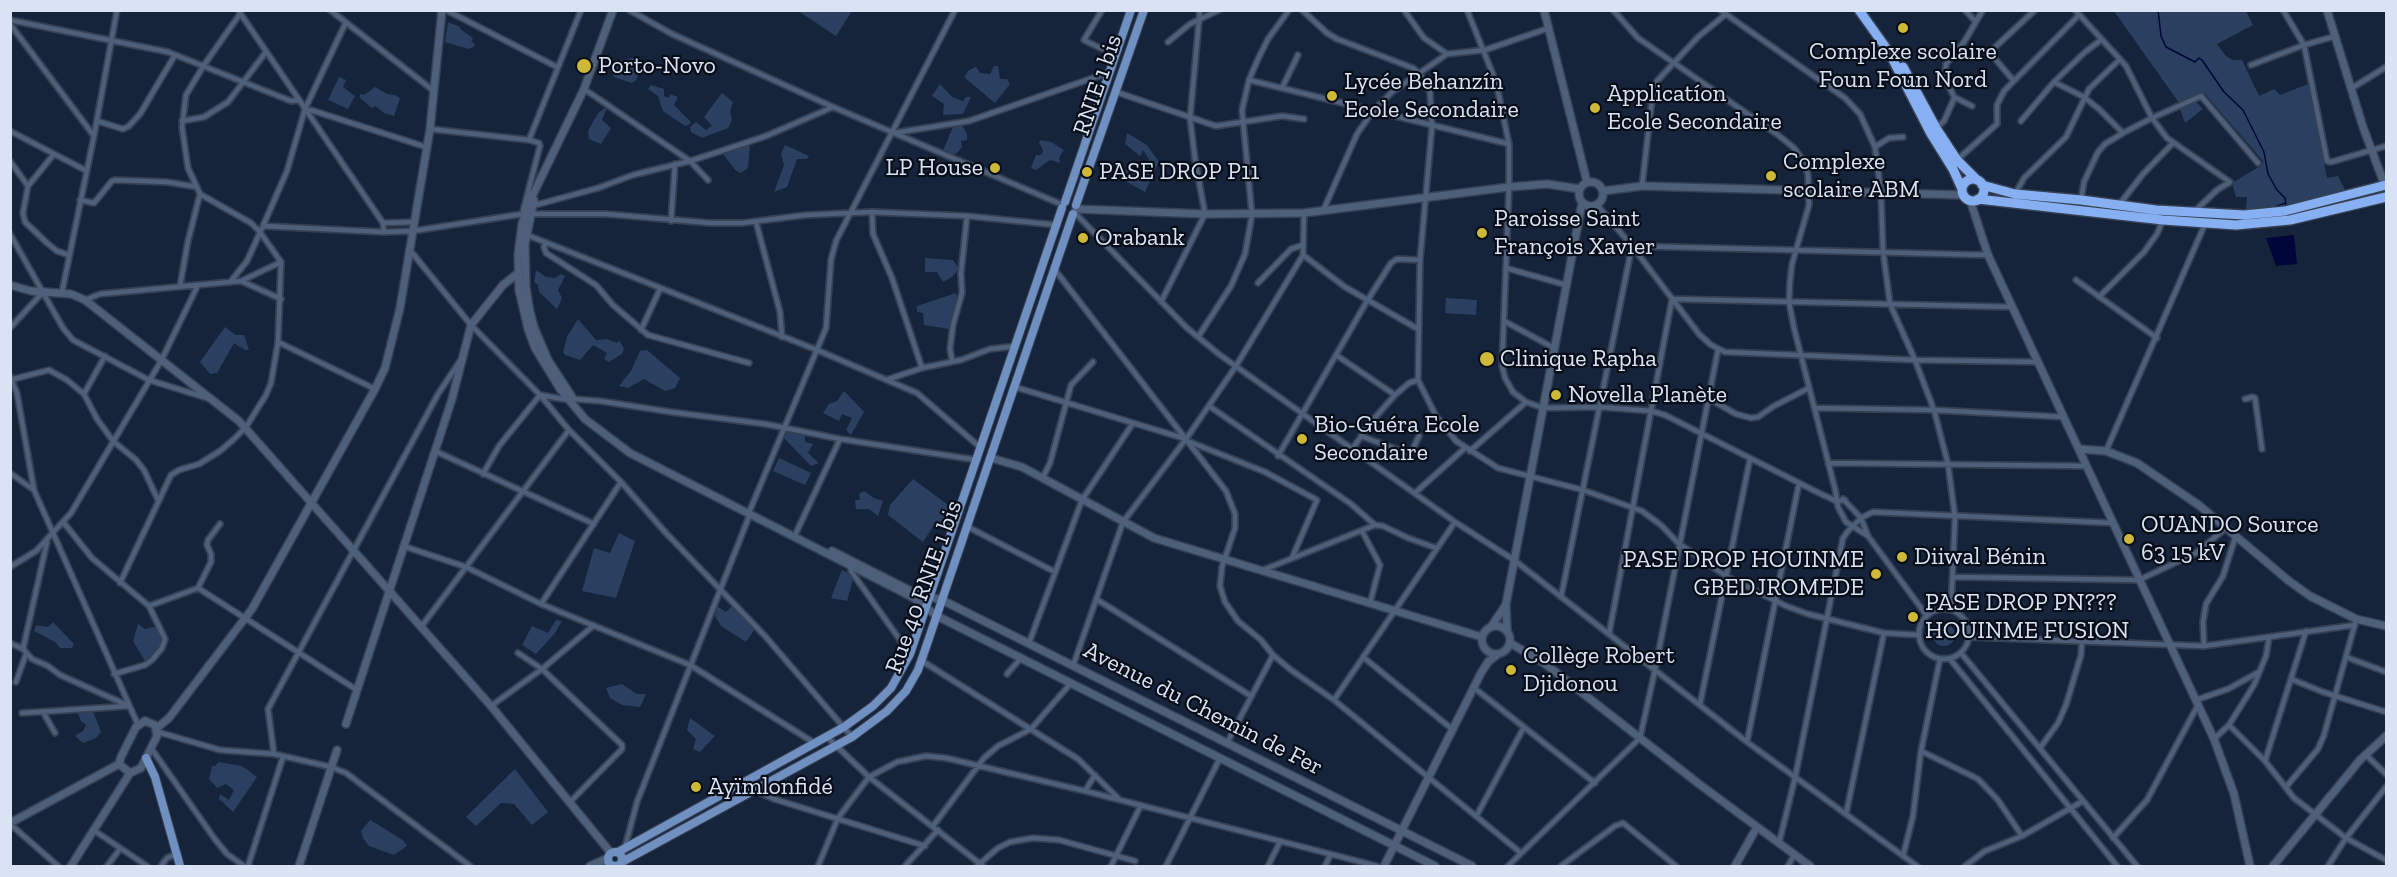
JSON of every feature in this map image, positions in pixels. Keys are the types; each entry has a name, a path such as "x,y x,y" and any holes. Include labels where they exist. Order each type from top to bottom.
{"highway":[{"path":"1859,10 1889,52 1930,132 1968,196"},
{"path":"1866,10 1889,40 1936,128 1957,160 1979,182 1982,194 1968,196"},
{"path":"1968,196 1967,181 1979,182 2015,194 2193,213 2244,215 2285,211 2386,185"},
{"path":"1968,196 2163,220 2236,225 2290,220 2386,197"}],"main road":[{"name":"Rue 40 RNIE 1 bis","path":"614,861 625,847 844,727 873,706 891,688 910,654 1131,10"},
{"name":"RNIE 1 bis","path":"1075,210 1144,10"},
{"path":"1073,202 1075,210 1066,214 1063,205 1073,202"},
{"name":"Rue 40 RNIE 1 bis","path":"614,861 836,747 877,720 897,702 912,680 937,616 1075,210"},
{"path":"146,758 153,771 180,867"}],"street":[{"path":"62,292 117,10"},
{"path":"330,10 434,91"},
{"path":"71,867 130,773 137,771 146,758 157,730 169,718 245,619 375,389 393,341 430,129 444,10 557,67"},
{"path":"529,140 581,10"},
{"path":"571,400 548,360 534,327 526,288 527,212 584,89 613,10"},
{"path":"629,10 672,34 833,107 1063,205"},
{"path":"625,847 637,802 750,512 828,322 832,254 850,214 955,10"},
{"path":"1102,10 1084,40 1100,48 1117,52"},
{"path":"1161,302 1205,214 1195,159 1191,118 1200,10"},
{"path":"1168,42 1183,29 1219,10"},
{"path":"1198,337 1240,268 1249,239 1252,215 1241,121 1245,94 1268,39 1289,10"},
{"path":"1302,10 1337,39 1405,64 1420,74 1430,92 1432,126 1420,260 1418,380 1441,424 1456,441 1498,468 1583,490 1633,507 1653,518 1678,543 1726,576 1774,601 1798,611 1884,633 1919,635"},
{"path":"1404,10 1424,38 1447,54"},
{"path":"1544,10 1587,182"},
{"path":"1613,10 1638,38 1793,147 1806,166 1809,205 1792,264 1789,302 1840,514 1852,527 1868,536"},
{"path":"1720,10 1845,98 1860,114 1875,147 1881,193 1883,251 1890,304 1934,410 1948,464 1955,516 1951,610"},
{"path":"1965,10 1976,21"},
{"path":"1972,106 1954,97 1945,78 1946,64 1964,42 1983,10"},
{"path":"2013,80 1991,54 1992,50 2035,10"},
{"path":"2283,10 2304,45 2327,160 2331,162 2386,146"},
{"path":"1469,11 1485,50 1503,112 1509,144 1502,366 1505,378 1513,392 1526,402 1543,408 1600,407 1651,411 1675,419 1836,501 1845,500"},
{"path":"2328,11 2371,151 2386,185"},
{"path":"180,286 200,194 184,155 182,121 186,95 239,12 383,223 384,232"},
{"path":"1957,160 1997,124 1999,98 2013,80 2077,13 2120,59 2133,79 2152,118 2172,144 2230,182 2217,190 2193,213"},
{"path":"1642,186 1654,88 1657,81 1698,37 1726,14"},
{"path":"10,22 112,40 175,55 291,100 299,100"},
{"path":"10,22 94,136"},
{"path":"231,281 247,261 262,229 287,171 306,110 346,22"},
{"path":"1323,211 1357,134 1373,111 1392,92 1447,54 1485,50 1549,28"},
{"path":"2251,65 2304,45 2336,36"},
{"path":"2021,121 2054,82 2085,52 2102,40"},
{"path":"182,121 204,117 224,105 266,52"},
{"path":"1282,88 1298,54"},
{"path":"97,121 123,129 129,126 140,114 175,55"},
{"path":"2015,194 2024,178 2066,137 2084,97 2103,74 2120,59"},
{"path":"2352,88 2386,67"},
{"path":"892,132 969,121 1110,72"},
{"path":"1249,80 1509,144"},
{"path":"2054,82 2084,97 2106,114 2123,133"},
{"path":"584,89 690,161 708,180"},
{"path":"1116,92 1216,126 1282,116 1304,119"},
{"path":"2081,200 2084,182 2098,152 2105,144 2152,118 2201,96 2258,163"},
{"path":"1936,128 1944,121 1954,97"},
{"path":"262,229 413,231 527,212 598,189 633,174 690,161 766,136 833,107"},
{"path":"306,110 426,147"},
{"path":"430,129 536,141 540,146 518,255 518,273 524,314 535,348 550,375 571,400 595,423 632,450 850,566 914,596"},
{"path":"10,131 86,170"},
{"path":"1875,147 1889,138 1903,137"},
{"path":"2120,205 2143,174 2172,144"},
{"path":"54,154 28,186 23,206 25,222 57,251 69,255"},
{"path":"10,161 28,186"},
{"path":"671,220 675,164"},
{"path":"80,200 94,203 112,181 116,180 167,182 197,187"},
{"path":"1587,182 1580,189 1579,194 1582,203 1506,604 1510,643 1544,663 1810,867"},
{"path":"1582,203 1589,207 1602,201 1603,191 1599,185 1587,182"},
{"path":"1075,210 1252,215 1304,213 1509,187 1547,184 1580,189"},
{"path":"1603,191 1642,186 1968,196 1988,255 2214,739 2234,794 2250,867"},
{"path":"120,583 158,500 175,471 199,464 220,451 246,427 270,386 278,342 281,262 262,229 200,194"},
{"path":"1597,205 1632,246 1699,334 1718,350 1733,353 1915,360 2039,362"},
{"path":"1075,210 1161,302 1198,337 1455,522 1514,560 1747,742 1917,867"},
{"path":"527,212 606,214 711,223 756,222 806,215 872,212 967,216 1057,225"},
{"path":"872,212 873,234 892,278 922,368"},
{"path":"1074,666 1122,522 1188,441 1304,255 1304,213"},
{"path":"952,360 950,349 953,325 962,293 961,273 967,216"},
{"path":"2099,297 2144,252 2157,234 2163,220"},
{"path":"383,223 414,222"},
{"path":"756,222 777,298 782,337"},
{"path":"2106,451 2205,224"},
{"path":"10,234 68,335 80,345 105,356 149,381 209,399"},
{"path":"527,235 816,350 922,396 981,448"},
{"path":"545,244 546,253 596,285 641,330 654,338 684,344 712,355 749,363"},
{"path":"1258,283 1291,249 1303,245"},
{"path":"1632,246 1988,255"},
{"path":"1561,597 1632,246"},
{"path":"409,249 471,326 540,395 569,430 621,482 719,590 765,636 852,737"},
{"path":"1304,255 1366,301 1418,329"},
{"path":"1278,456 1366,301 1394,260 1420,260"},
{"path":"241,281 281,262"},
{"path":"1506,268 1566,285"},
{"path":"1054,270 1226,491 1235,514 1235,528 1224,559 1220,586 1225,602 1238,621 1261,640 1273,655 1334,700 1521,853"},
{"path":"345,724 435,452 471,326 503,285 518,273"},
{"path":"2076,280 2157,338"},
{"path":"85,300 100,294 231,281 241,281 281,299"},
{"path":"10,285 23,289 62,292 85,300 246,427 311,504 491,706 570,802 614,861 590,867"},
{"path":"10,567 32,555 64,523 161,361 198,285"},
{"path":"641,330 660,289"},
{"path":"10,328 44,291"},
{"path":"1672,298 2013,307"},
{"path":"1609,634 1672,298"},
{"path":"1504,321 1554,348"},
{"path":"278,342 375,389"},
{"path":"886,380 922,368 952,360 961,360 995,348 1016,346"},
{"path":"1508,867 1640,738 1718,350"},
{"path":"1336,355 1395,395"},
{"path":"84,394 105,356"},
{"path":"274,754 268,709 438,394 463,357"},
{"path":"1043,477 1050,463 1071,385 1093,362"},
{"path":"138,725 34,490 17,393 11,378 49,370 67,380 84,394 97,419 113,441 136,460 144,471 158,500"},
{"path":"1353,448 1395,395 1409,383 1418,380"},
{"path":"1015,387 1188,441 1265,472 1317,500 1292,558"},
{"path":"1708,398 1736,414 1751,418 1758,417 1809,388"},
{"path":"540,395 571,400 600,401 785,428 840,439 977,460"},
{"path":"483,474 499,446 540,395"},
{"path":"2245,399 2256,398 2262,448"},
{"path":"1470,451 1526,402"},
{"path":"1209,406 1278,456 1351,504 1375,525"},
{"path":"1815,408 1934,410 2064,417"},
{"path":"1029,643 1082,500 1133,423"},
{"path":"421,627 569,430"},
{"path":"1361,436 1408,454 1411,453 1419,436"},
{"path":"796,533 840,439"},
{"path":"1415,493 1465,448"},
{"path":"2079,449 2106,451 2138,463 2227,527 2289,582 2356,622"},
{"path":"435,452 594,524"},
{"path":"991,458 1022,467 1043,477 1154,538 1482,637"},
{"path":"1700,704 1750,459"},
{"path":"1828,463 2086,466"},
{"path":"10,472 34,490"},
{"path":"541,604 621,482"},
{"path":"1747,742 1799,483"},
{"path":"1836,494 1862,518 1868,536 1927,616"},
{"path":"750,512 796,533 914,596"},
{"path":"1779,843 1796,778 1843,538 1852,527 1862,518 1874,512 2113,523"},
{"path":"1334,700 1455,522"},
{"path":"64,523 92,558 149,606 165,639 162,648 145,665 114,674"},
{"path":"149,606 198,588 211,562 208,540 220,524"},
{"path":"1263,570 1375,525 1383,526 1436,548"},
{"path":"968,527 1055,572"},
{"path":"1954,578 2139,580 2196,553 2227,527"},
{"path":"1362,531 1380,565 1370,603"},
{"path":"2204,646 2203,622 2206,604 2223,576 2236,535"},
{"path":"16,682 25,651 48,540"},
{"path":"404,546 466,567 541,604 690,665 816,744"},
{"path":"850,566 851,571 910,654"},
{"path":"198,588 357,690"},
{"name":"Avenue du Chemin de Fer","path":"914,596 942,600 1472,867"},
{"name":"Avenue du Chemin de Fer","path":"914,596 937,616 1435,867"},
{"path":"1096,599 1251,696"},
{"path":"1481,673 1485,649 1482,637 1506,604"},
{"path":"1951,610 1963,617 1969,630 1969,637 1961,653 1950,659 1940,659 1927,653 1919,635 1927,616 1934,611 1951,610"},
{"path":"2286,787 2318,749 2356,622"},
{"path":"1969,637 2204,646 2269,638 2356,622 2386,626"},
{"path":"491,706 542,669 593,626"},
{"path":"1491,627 1499,626 1507,630"},
{"path":"2265,761 2306,631"},
{"path":"1846,814 1884,633"},
{"path":"2214,739 2229,725 2261,671 2269,638"},
{"path":"2040,748 2058,723 2066,705 2082,641"},
{"path":"10,643 60,675 129,706"},
{"path":"1384,867 1473,687 1488,662 1505,650 1510,643"},
{"path":"1485,649 1498,654"},
{"path":"518,653 542,669 622,745 622,749 570,802"},
{"path":"1961,653 2137,867"},
{"path":"1227,743 1273,655"},
{"path":"1363,657 1452,729"},
{"path":"2346,657 2386,672"},
{"path":"1007,674 1021,658"},
{"path":"1903,856 1913,816 1921,751 1940,659"},
{"path":"1950,659 2117,867"},
{"path":"921,660 1078,759 1120,800"},
{"path":"2114,838 2147,800 2197,703 2261,671"},
{"path":"2291,679 2386,712"},
{"path":"905,867 925,846 977,765 998,746 1031,729 1071,683"},
{"path":"1473,687 1595,783"},
{"path":"22,713 129,706"},
{"path":"43,712 55,733"},
{"path":"58,867 10,824 119,764 138,725 149,721 157,730 220,750 274,754 332,767 355,778 470,867"},
{"path":"2229,725 2265,761 2294,798 2346,838 2386,860"},
{"path":"1477,815 1524,727"},
{"path":"2273,867 2365,754 2386,736"},
{"path":"827,737 869,777 980,865 998,848 1010,842 1033,838 1059,840 1135,861"},
{"path":"151,748 214,838 227,854 246,867 283,757"},
{"path":"299,867 337,750"},
{"path":"1921,751 1978,779 1998,800 2022,836"},
{"path":"2365,754 2386,774"},
{"path":"818,867 838,819 869,777 897,762 917,756 936,756 1085,791 1377,867"},
{"path":"1166,867 1220,758"},
{"path":"119,764 130,773"},
{"path":"1085,791 1095,775"},
{"path":"2328,867 2346,838 2386,787"},
{"path":"754,790 774,799 925,846"},
{"path":"1965,867 1984,851 2022,836 2083,801"},
{"path":"1111,867 1140,807"},
{"path":"1561,867 1615,826 1623,823 1676,867"},
{"path":"1735,867 1757,827"},
{"path":"95,831 147,867"},
{"path":"1268,867 1280,842"},
{"path":"107,867 120,849"},
{"path":"161,867 167,858 177,854"},
{"path":"1325,867 1331,854"},
{"path":"1788,867 1794,855"}],"shaded area":[{"path":"798,11 852,11 836,36"},
{"path":"2114,11 2246,11 2253,25 2217,44 2226,56 2233,60 2242,60 2259,96 2274,89 2280,95 2308,84 2327,178 2338,176 2348,196 2292,204 2292,211 2246,211 2247,197 2236,197 2232,183 2262,165 2263,161 2205,94 2191,97 2203,109 2185,123 2177,100"},
{"path":"448,22 460,27 473,38 471,42 475,44 474,47 468,49 445,42"},
{"path":"634,58 638,75 636,80 632,83 614,77 613,74 620,60"},
{"path":"994,66 998,66 1000,79 1007,79 1010,84 995,103 964,77 969,70 976,67 980,73 990,74"},
{"path":"339,77 346,80 343,87 355,96 348,109 328,100"},
{"path":"940,84 952,97 963,101 966,97 971,97 963,114 943,115 944,104 932,96"},
{"path":"651,85 664,89 664,96 669,98 670,94 678,97 674,105 691,122 688,125 685,126 663,111 658,96 648,89"},
{"path":"375,87 400,98 394,116 384,113 375,106 372,108 360,98 360,94 364,95"},
{"path":"722,93 733,102 730,112 732,120 728,128 702,138 691,132 690,127 696,122 706,130 712,126 704,117"},
{"path":"607,107 602,120 611,128 601,144 589,139 588,131 598,113"},
{"path":"962,125 967,134 967,140 961,141 962,147 949,157 942,153 953,127"},
{"path":"1127,133 1147,145 1159,162 1145,192 1118,177 1121,169 1139,173 1149,159 1143,150 1140,156 1125,144"},
{"path":"1040,140 1051,142 1064,150 1059,158 1060,163 1050,160 1036,170 1031,168 1036,155 1041,155 1043,152 1039,144"},
{"path":"750,144 748,168 741,173 735,170 721,151"},
{"path":"785,145 809,156 807,159 797,159 787,187 774,192 784,165 781,154"},
{"path":"2294,235 2297,264 2276,266 2266,238"},
{"path":"925,258 953,260 959,269 943,282 937,272 925,272"},
{"path":"536,270 546,277 555,278 561,274 565,276 558,290 562,298 557,309 539,292 538,285 534,282"},
{"path":"956,293 957,299 949,329 924,325 923,313 917,312 917,306"},
{"path":"1446,298 1477,300 1476,315 1445,313"},
{"path":"578,319 596,340 607,339 617,343 619,340 624,349 622,354 609,362 604,359 607,353 593,345 580,360 565,355 563,352 567,337"},
{"path":"225,327 236,335 244,335 249,350 234,343 217,373 210,374 200,362"},
{"path":"647,350 680,378 675,388 665,391 644,379 628,388 619,386 631,371 640,351"},
{"path":"844,391 864,412 851,435 846,430 852,418 842,414 839,421 823,413 829,404 837,401"},
{"path":"788,428 805,432 805,442 813,444 808,453 819,463 811,466 784,438"},
{"path":"779,458 811,473 805,485 773,471"},
{"path":"913,479 955,510 949,528 936,522 923,542 888,515 890,505"},
{"path":"864,491 883,501 878,516 869,509 856,509 855,500 860,500 859,494"},
{"path":"619,533 635,541 616,598 582,591 594,548 610,553"},
{"path":"842,570 854,576 847,601 831,598"},
{"path":"734,604 756,627 746,642 721,626 715,616 717,606 726,612"},
{"path":"556,620 562,621 555,633 536,654 522,645 532,626 548,633"},
{"path":"53,622 74,644 72,648 60,648 55,642 34,631 36,625 48,627"},
{"path":"138,624 145,629 158,626 165,643 145,661 133,641"},
{"path":"1944,624 1952,627 1955,635 1952,643 1944,646 1936,643 1933,635 1936,627"},
{"path":"622,684 637,694 646,694 640,707 622,705 610,698 606,688"},
{"path":"92,709 101,732 96,738 83,743 75,736 83,731 86,725 81,721 77,711"},
{"path":"690,718 715,736 700,752 693,749 696,739 687,730"},
{"path":"219,762 242,766 257,777 233,812 219,799 220,794 229,800 234,790 226,784 217,788 209,779 212,766"},
{"path":"515,769 548,812 532,825 514,804 501,803 476,826 466,817"},
{"path":"370,820 403,840 407,846 394,855 369,846 361,831"}],"waterway":[{"path":"2158,10 2161,36 2166,47 2195,62 2199,58 2202,60 2224,92 2243,110 2264,152 2268,174 2277,190 2285,198 2286,206"},
{"path":"2274,207 2286,203"},
{"path":"1361,814 1395,831"}],"place":[{"name":"Complexe scolaire Foun Foun Nord","path":"1903,28"},
{"name":"Porto-Novo","path":"584,66"},
{"name":"Lycée Behanzín Ecole Secondaire","path":"1332,96"},
{"name":"Applicatíon Ecole Secondaire","path":"1595,108"},
{"name":"LP House","path":"995,168"},
{"name":"PASE DROP P11","path":"1087,172"},
{"name":"Complexe scolaire ABM","path":"1771,176"},
{"name":"Paroisse Saint François Xavier","path":"1482,233"},
{"name":"Orabank","path":"1083,238"},
{"name":"Clinique Rapha","path":"1487,359"},
{"name":"Novella Planète","path":"1556,395"},
{"name":"Bio-Guéra Ecole Secondaire","path":"1302,439"},
{"name":"OUANDO Source 63 15 kV","path":"2129,539"},
{"name":"Diiwal Bénin","path":"1902,557"},
{"name":"PASE DROP HOUINME GBEDJROMEDE","path":"1876,574"},
{"name":"PASE DROP PN??? HOUINME FUSION","path":"1913,617"},
{"name":"Collège Robert Djidonou","path":"1511,670"},
{"name":"Ayïmlonfidé","path":"696,787"}]}
